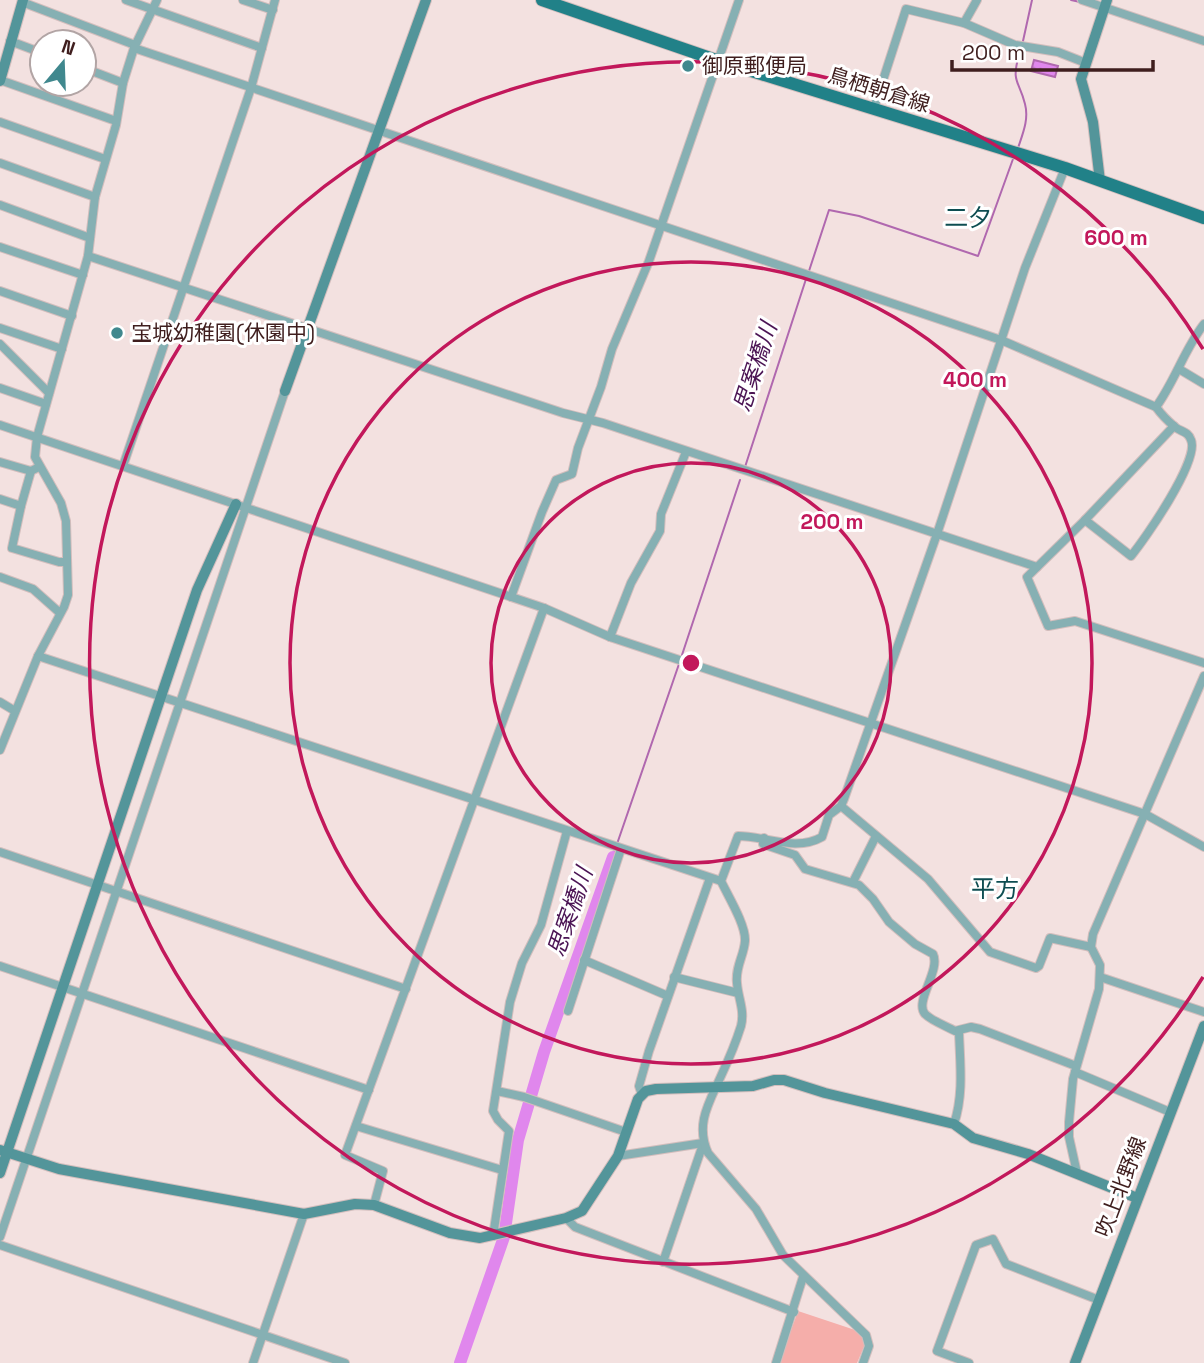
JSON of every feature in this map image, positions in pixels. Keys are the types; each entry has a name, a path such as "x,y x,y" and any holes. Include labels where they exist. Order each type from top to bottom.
{"main road":[{"name":"鳥栖朝倉線","path":"542,0 716,61 1065,168 1204,218"}],"street":[{"path":"126,0 262,48"},
{"path":"67,562 12,548 22,506 35,469 37,438 88,256 95,197 117,121 123,83 134,46 157,0"},
{"path":"243,0 273,10"},
{"path":"123,466 251,88 275,0"},
{"path":"0,1237 181,702 242,506 426,0"},
{"path":"511,597 556,480 572,474 578,448 612,349 662,226 739,0"},
{"path":"964,23 977,0"},
{"path":"1082,0 1106,3 1204,41"},
{"path":"117,121 0,81 23,1 134,46 251,88 1001,340 1156,407 1174,426 1188,435 1192,442 1191,454 1165,509 1130,556 1085,520"},
{"path":"1100,181 1093,122 1081,79 1106,3"},
{"path":"874,108 906,9 964,23 1015,45 1058,52 1086,63"},
{"path":"10,41 28,48"},
{"path":"98,73 123,83"},
{"path":"0,122 105,159"},
{"path":"0,163 95,197"},
{"path":"863,1363 869,1346 866,1335 819,1289 803,1278 783,1255 756,1209 704,1145 702,1119 741,1024 742,1009 737,967 745,943 745,932 721,881 738,836 756,835 784,843 819,839 829,815 841,806 937,534 1026,268 1065,168"},
{"path":"0,205 90,238"},
{"path":"0,247 83,275"},
{"path":"88,256 1037,567"},
{"path":"0,291 72,316"},
{"path":"1156,407 1179,369 1191,341 1204,324"},
{"path":"0,328 62,349"},
{"path":"0,344 49,393"},
{"path":"1179,369 1204,384"},
{"path":"0,388 46,404"},
{"path":"0,425 544,608 610,637 1145,814 1204,847"},
{"path":"1174,426 1027,577 1048,626 1075,621 1204,663"},
{"path":"610,637 636,572 660,531 661,514 686,452"},
{"path":"0,462 35,469 52,487 64,511 67,530 68,595 38,656 0,750"},
{"path":"0,499 22,506"},
{"path":"0,1173 3,1151 63,987 197,590 242,506"},
{"path":"0,577 33,589 60,612"},
{"path":"374,1205 383,1171 345,1155 544,608"},
{"path":"38,656 721,881"},
{"path":"1077,1173 1069,1137 1075,1069 1093,1014 1100,977 1100,965 1091,947 1093,934 1204,676"},
{"path":"0,702 15,711"},
{"path":"841,806 928,879 994,955 1036,968 1050,938 1091,947"},
{"path":"493,1236 509,1131 493,1111 506,1019 516,978 541,925 567,831"},
{"path":"853,882 876,836"},
{"path":"764,838 763,844 767,847 796,855 805,869 853,882 873,899 890,922 935,957 936,962 922,1010 959,1032"},
{"path":"568,1011 617,848"},
{"path":"0,852 406,989"},
{"path":"642,1095 639,1086 641,1076 710,878"},
{"path":"584,960 668,996"},
{"path":"0,966 369,1090"},
{"path":"1100,977 1204,1012"},
{"path":"674,978 738,993"},
{"name":"吹上北野線","path":"1075,1363 1204,1026"},
{"path":"959,1032 965,1028 980,1029 1170,1112"},
{"path":"954,1124 961,1078 959,1032"},
{"path":"3,1151 59,1169 304,1214 355,1204 374,1205 462,1237 480,1238 566,1218 582,1211 618,1156 638,1099 642,1095 656,1089 753,1086 784,1080 837,1096 954,1124 973,1138 1028,1154 1137,1198"},
{"path":"497,1091 524,1097 626,1132"},
{"path":"356,1126 502,1170"},
{"path":"618,1156 704,1145"},
{"path":"663,1262 704,1145"},
{"path":"253,1363 304,1214"},
{"path":"566,1218 575,1227 794,1312"},
{"path":"969,1363 937,1351 976,1245 993,1239 1006,1264 1099,1300"},
{"path":"0,1245 345,1363"},
{"path":"776,1363 803,1278"}],"shaded area":[{"path":"798,1311 858,1331 866,1342 857,1363 779,1363"}],"water":[{"path":"1034,60 1058,66 1055,77 1031,71"}],"waterway":[{"path":"1023,41 1032,0"},
{"path":"1071,0 1080,2"},
{"path":"1018,148 1026,115 1016,76 1019,55"},
{"path":"809,271 829,210 859,216 978,256 1013,159"},
{"name":"思案橋川","path":"745,467 806,279"},
{"name":"思案橋川","path":"681,658 740,480"},
{"name":"思案橋川","path":"617,844 679,664"},
{"name":"思案橋川","path":"613,857 615,849"},
{"name":"思案橋川","path":"460,1363 504,1237 518,1140 544,1052 613,857"}],"place":[{"name":"御原郵便局","path":"688,66"},
{"name":"宝城幼稚園(休園中)","path":"117,333"}],"district":[{"name":"二夕","path":"968,218"},
{"name":"平方","path":"995,889"}]}
